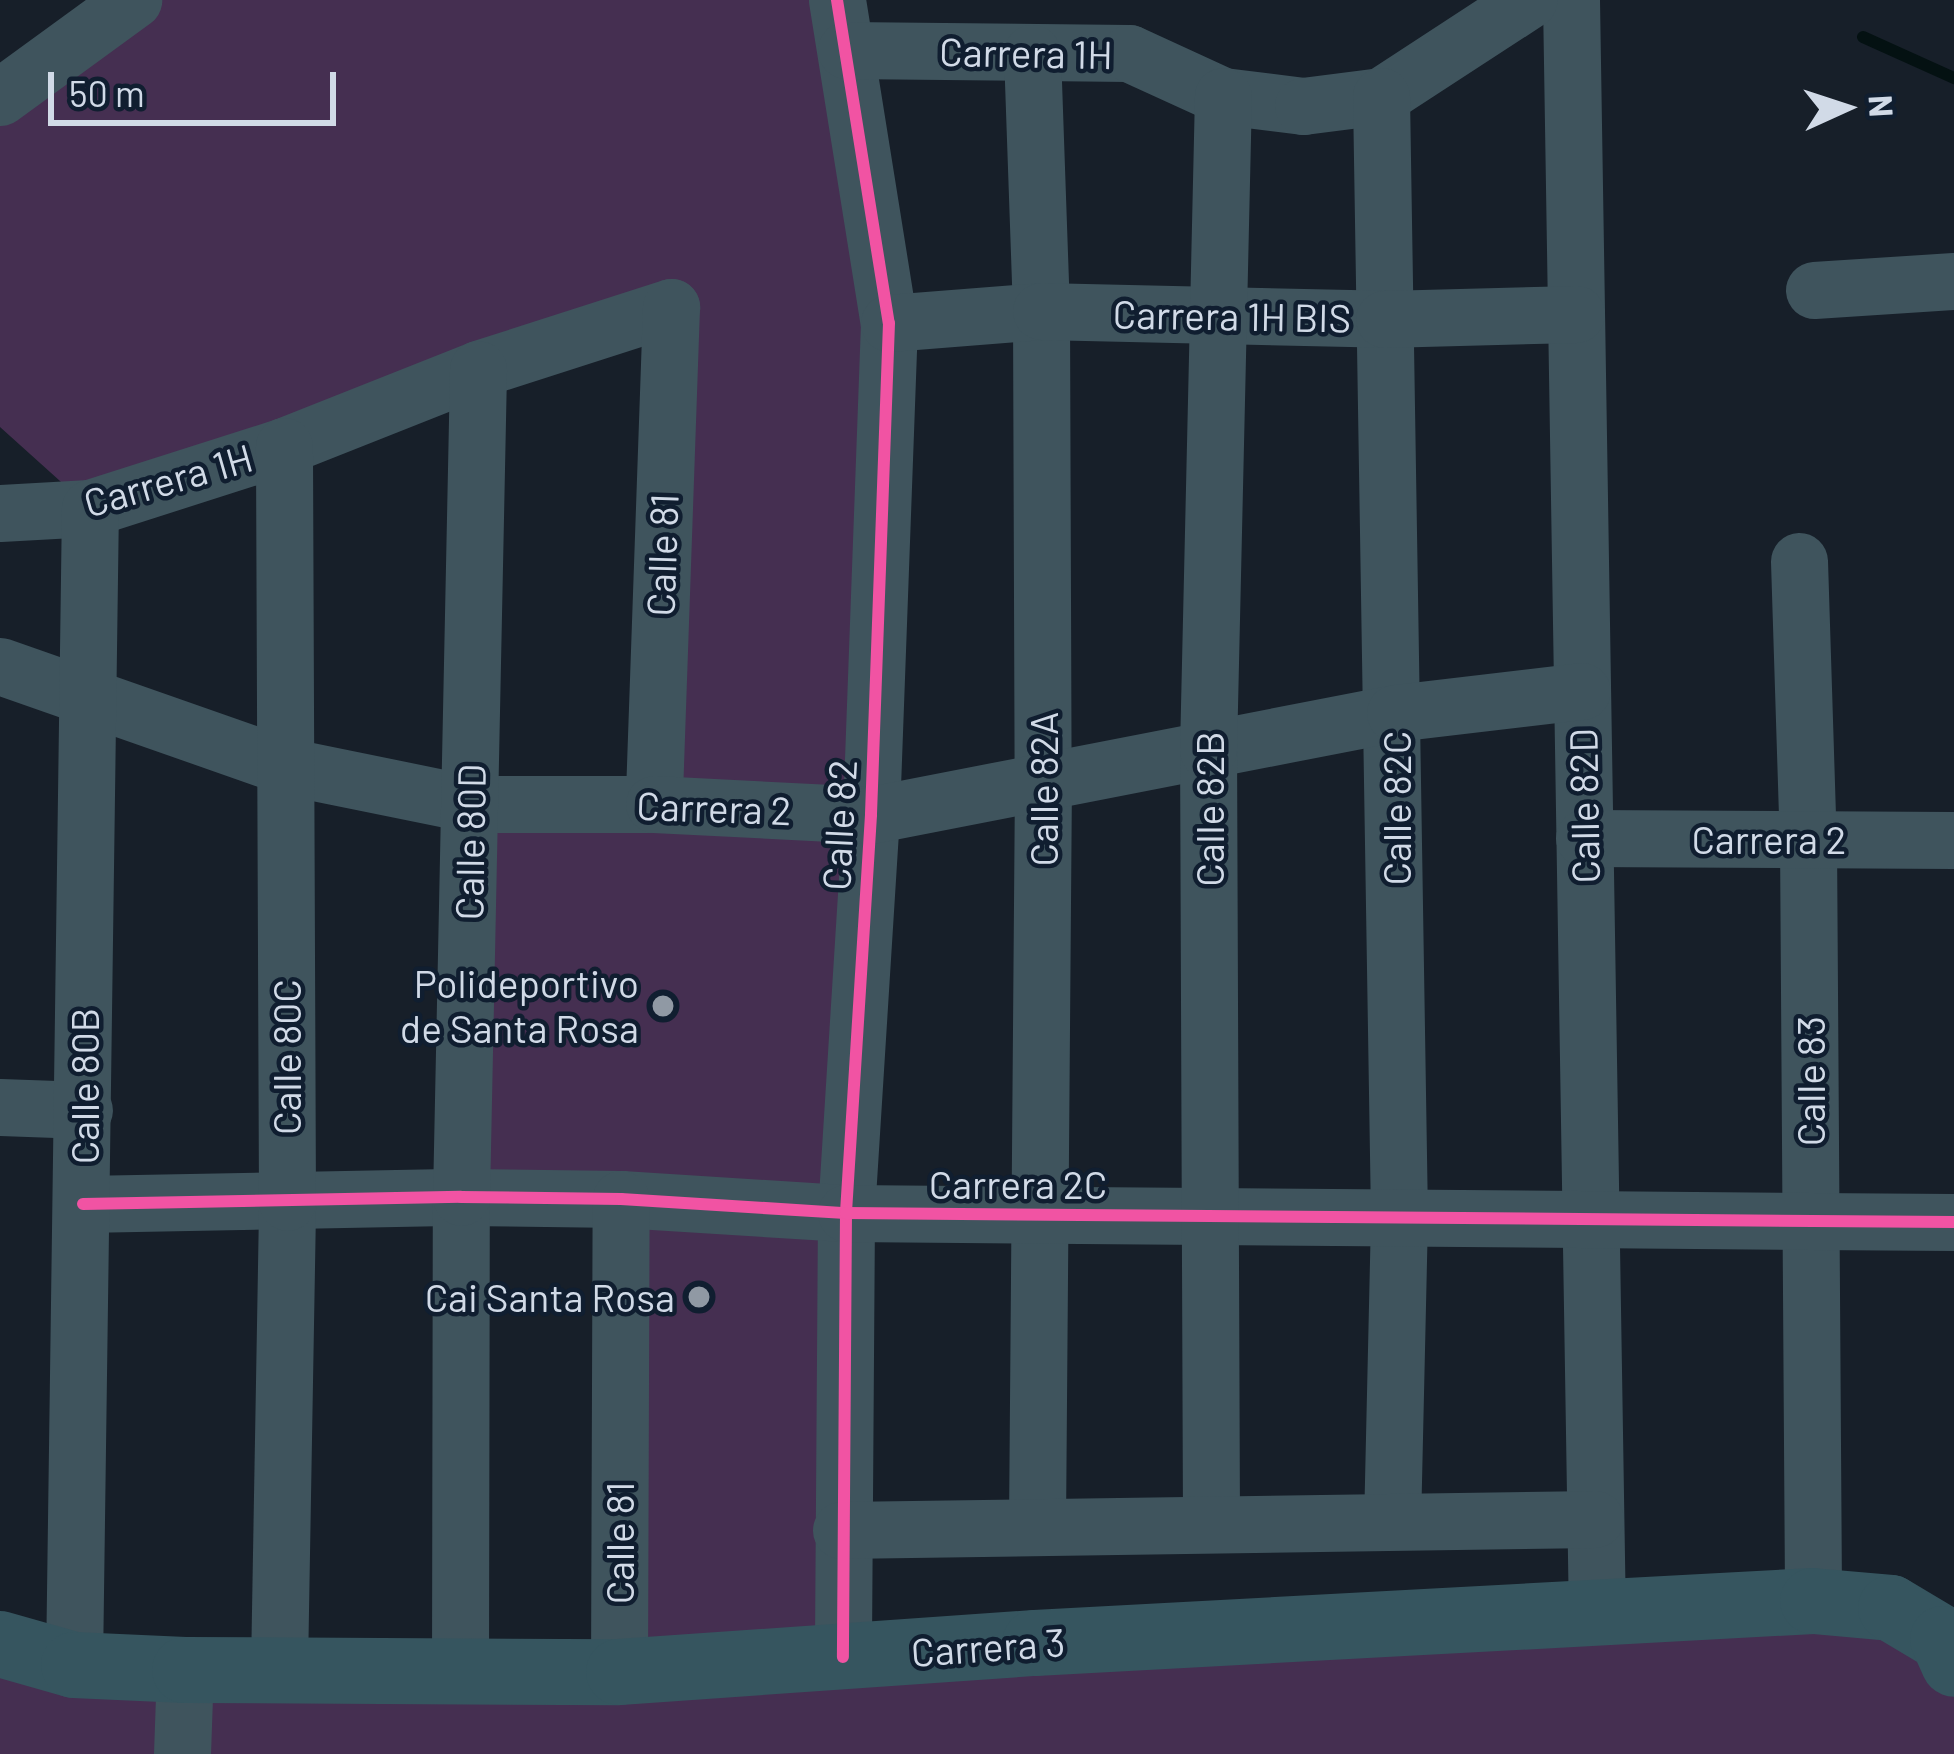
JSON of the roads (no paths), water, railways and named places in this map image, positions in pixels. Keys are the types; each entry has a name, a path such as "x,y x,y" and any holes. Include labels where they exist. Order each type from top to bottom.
{"main road":[{"name":"Carrera 3","path":"0,1644 74,1665 460,1674 619,1672 1814,1601 1891,1608 1942,1639 1954,1664"}],"street":[{"name":"Carrera 1H","path":"841,25 1011,35 1129,53 1223,96 1303,106 1381,96 1528,0"},
{"name":"Calle 82D","path":"1571,0 1597,1611"},
{"path":"0,97 105,10"},
{"name":"Calle 82","path":"841,25 889,323 871,815 846,1213 843,1657"},
{"name":"Calle 82A","path":"1011,35 1042,311 1043,1214 1037,1526"},
{"name":"Calle 82B","path":"1211,1522 1208,749 1223,96"},
{"name":"Calle 82C","path":"1381,96 1395,713 1399,1217 1392,1521"},
{"path":"1814,290 1954,281"},
{"name":"Carrera 1H","path":"0,513 90,508 284,446 478,370 670,307"},
{"name":"Calle 81","path":"654,804 670,307"},
{"name":"Carrera 1H BIS","path":"889,323 1042,311 1384,319 1576,314"},
{"name":"Calle 80D","path":"460,1674 461,1197 478,370"},
{"name":"Calle 80C","path":"279,1668 287,1202 284,446"},
{"name":"Calle 80B","path":"74,1665 90,508"},
{"name":"Calle 83","path":"1798,561 1808,839 1814,1601"},
{"name":"Carrera 2","path":"0,667 285,766 472,804 654,804 871,815 1395,713 1582,691"},
{"name":"Carrera 2","path":"1584,838 1954,840"},
{"path":"0,1107 84,1110"},
{"name":"Carrera 2C","path":"83,1204 461,1197 622,1199 846,1213 1954,1222"},
{"name":"Calle 81","path":"619,1672 622,1199"},
{"path":"841,1530 1595,1519"},
{"path":"182,1754 185,1670"}],"waterway":[{"path":"1863,37 1954,78"}],"place":[{"name":"Polideportivo de Santa Rosa","path":"663,1006"},
{"name":"Cai Santa Rosa","path":"699,1297"}]}
